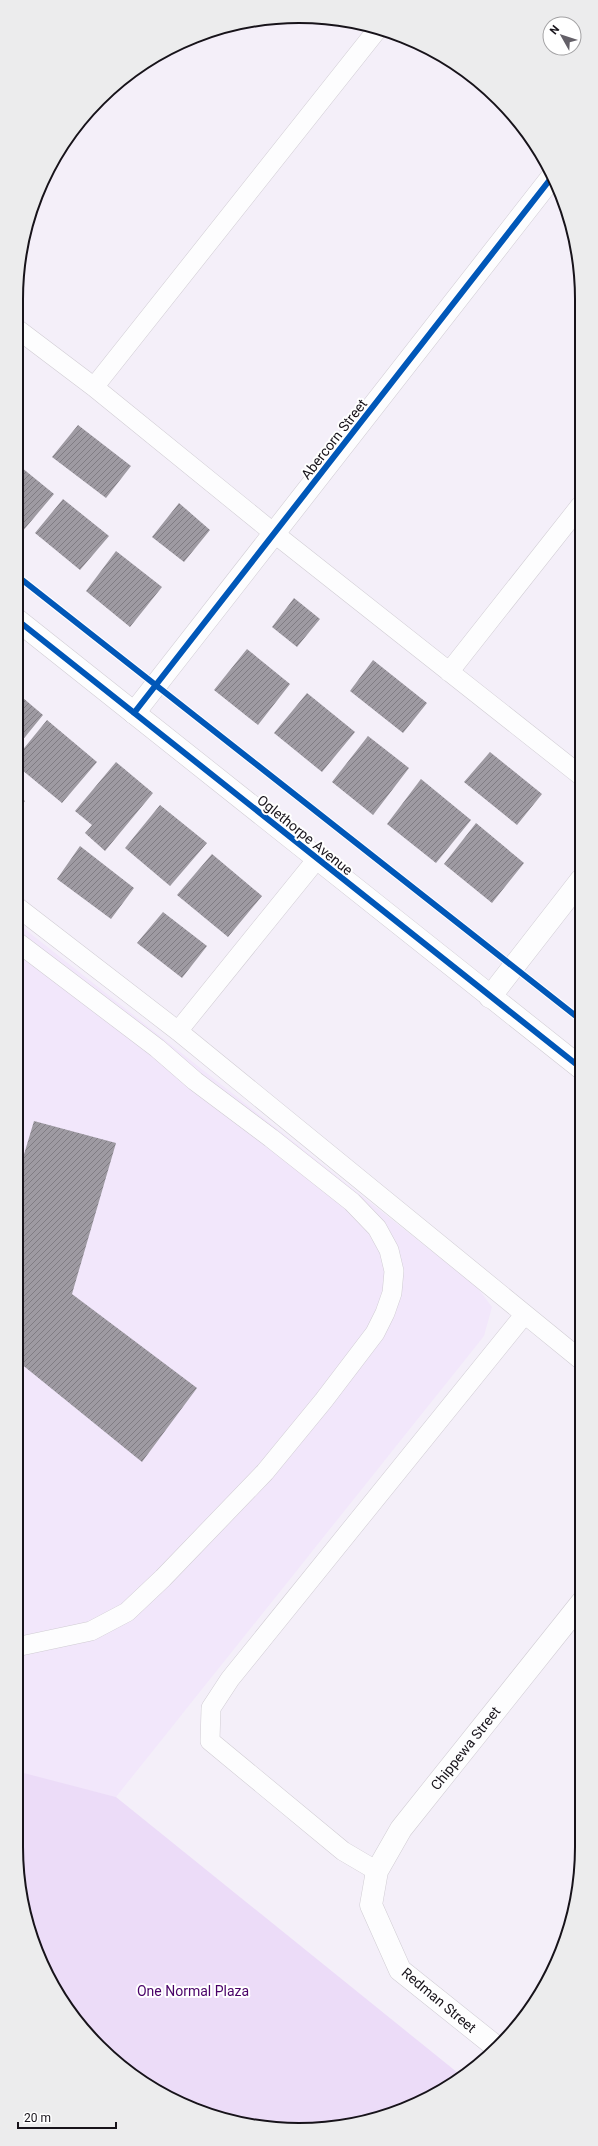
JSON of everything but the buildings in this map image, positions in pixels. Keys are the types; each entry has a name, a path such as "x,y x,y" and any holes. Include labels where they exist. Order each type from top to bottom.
{"street":[{"name":"Abercorn Street","path":"134,713 549,181"},
{"name":"Oglethorpe Avenue","path":"23,625 575,1063"},
{"path":"490,997 575,886"},
{"name":"Chippewa Street","path":"371,1905 377,1871 401,1829 575,1611"},
{"name":"Redman Street","path":"371,1905 400,1970 492,2044"}],"lane":[{"path":"94,387 374,33"},
{"path":"23,333 94,387 275,534 575,771"},
{"path":"449,672 575,512"},
{"path":"178,1031 317,859"},
{"path":"23,911 178,1031 575,1355"},
{"path":"23,946 156,1048 352,1202 377,1228 389,1250 394,1271 390,1300 385,1314 375,1333 324,1400 265,1472 163,1578 127,1612 90,1631 23,1645"},
{"path":"377,1871 343,1851 210,1741 211,1708 230,1679 524,1315"}],"shaded area":[{"path":"23,928 477,1287 492,1307 484,1336 116,1797 23,1774"}],"green space":[{"name":"One Normal Plaza","path":"23,1773 116,1797 457,2072 421,2095 370,2114 335,2121 299,2123 263,2121 245,2118 193,2102 161,2086 117,2055 91,2029 60,1985 44,1953 32,1918 25,1883 23,1847"}],"cycle path":[{"path":"134,713 549,181"},
{"path":"23,581 575,1015"},
{"path":"23,625 575,1063"}]}
